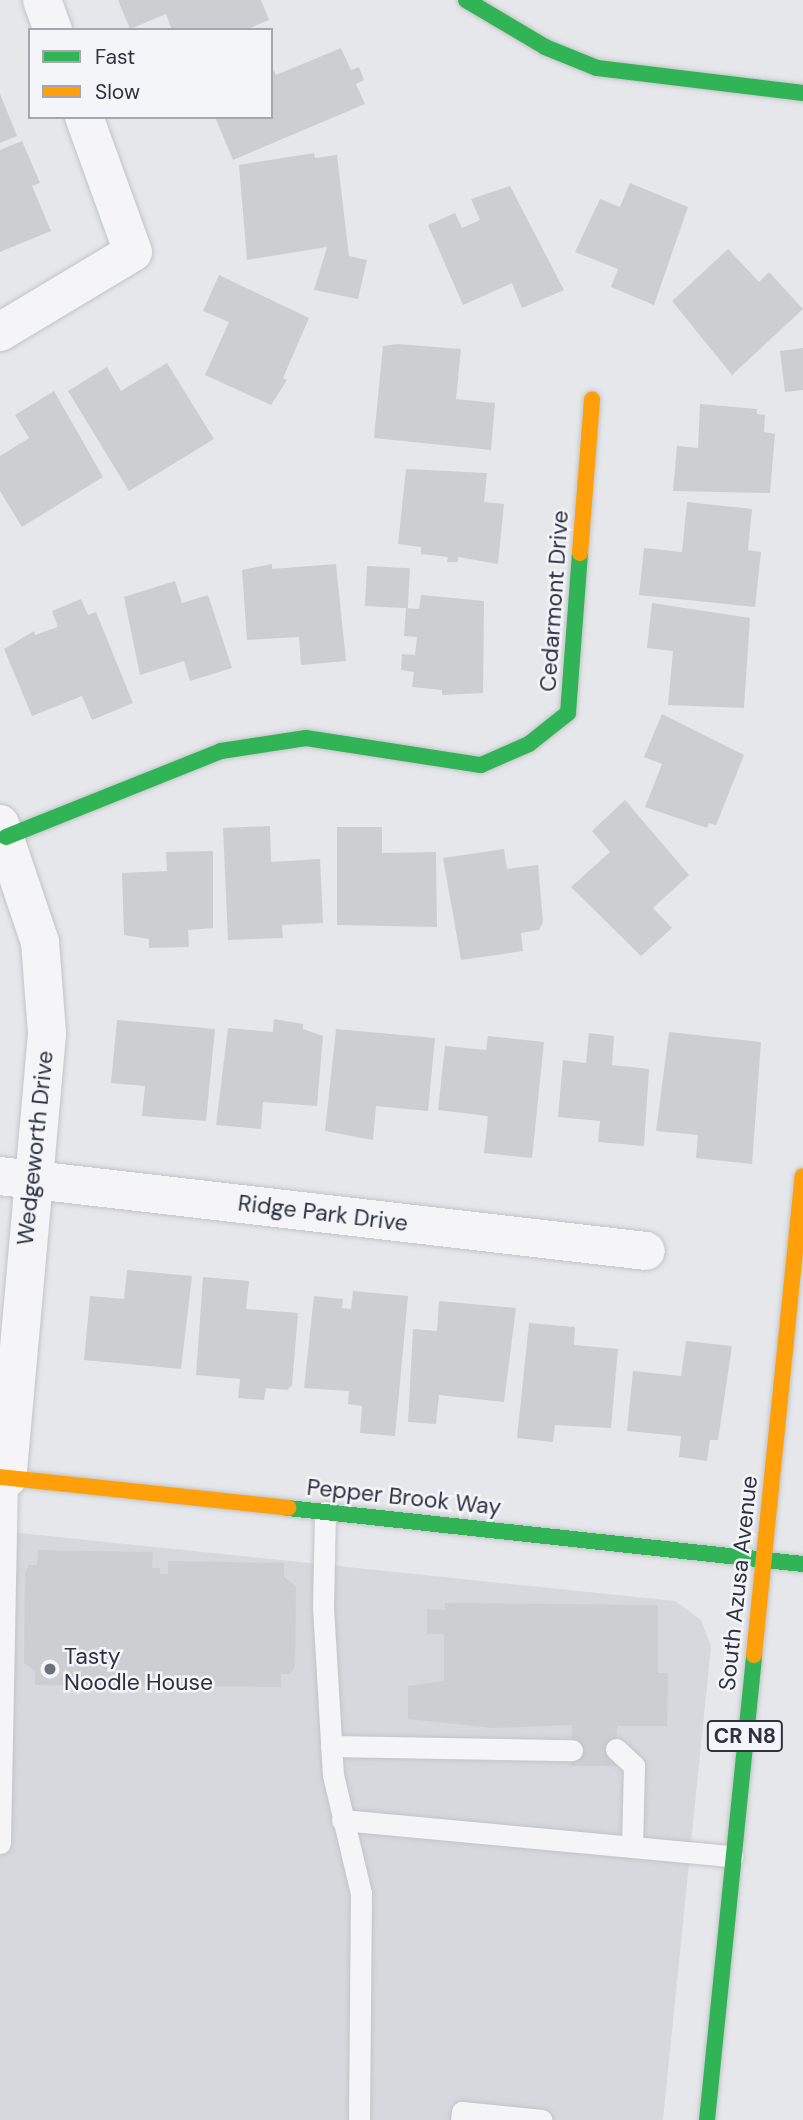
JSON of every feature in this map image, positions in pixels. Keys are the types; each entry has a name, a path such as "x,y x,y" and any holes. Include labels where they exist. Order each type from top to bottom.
{"main road":[{"path":"466,0 545,47 597,68 803,93"},
{"name":"Cedarmont Drive","path":"3,831 221,751 306,738 481,765 529,744 568,713 592,400"},
{"name":"South Azusa Avenue","path":"707,2120 803,1176"},
{"name":"Pepper Brook Way","path":"4,1477 803,1564"}],"street":[{"path":"42,0 52,28"},
{"path":"0,332 133,252 85,119"},
{"name":"Wedgeworth Drive","path":"3,831 40,942 47,1034 15,1177 4,1477"},
{"name":"Ridge Park Drive","path":"15,1177 646,1251"}],"lane":[{"path":"0,1843 4,1477"},
{"path":"325,1512 323,1607 331,1746 342,1820 361,1892 359,2120"},
{"path":"331,1746 572,1751"},
{"path":"616,1749 634,1766 632,1847"},
{"path":"342,1820 732,1856"},
{"path":"461,2120 462,2112 542,2120"}],"shaded area":[{"path":"0,1531 675,1601 701,1620 711,1646 663,2120 0,2120"}],"building":[{"path":"118,0 261,0 269,20 250,28 171,28 166,14 130,28"},
{"path":"341,48 351,70 359,67 364,80 356,84 365,104 233,160 216,119 273,119 273,69 276,75"},
{"path":"0,94 17,136 0,143"},
{"path":"22,141 40,183 32,186 51,231 0,252 0,150"},
{"path":"314,153 315,158 337,155 349,256 367,260 358,299 314,290 327,247 247,260 239,165"},
{"path":"630,183 688,207 654,305 611,287 618,269 575,252 600,199 620,207"},
{"path":"510,186 564,290 522,308 512,283 463,305 428,225 455,213 462,228 480,220 471,199"},
{"path":"728,249 759,282 769,272 803,309 732,375 672,301"},
{"path":"219,275 309,318 283,378 287,380 271,405 205,375 229,322 203,311"},
{"path":"398,344 461,349 456,399 495,403 491,450 374,438 383,346"},
{"path":"803,348 803,390 785,392 780,351"},
{"path":"167,363 214,439 129,491 68,391 107,367 121,391"},
{"path":"54,391 103,477 22,527 0,491 0,456 29,438 15,415"},
{"path":"700,404 757,409 757,414 765,415 764,432 775,434 770,493 673,491 677,446 698,448"},
{"path":"406,469 487,473 484,502 504,504 498,564 458,557 458,562 447,562 448,557 421,554 421,547 398,544"},
{"path":"687,502 752,509 748,550 761,552 755,607 639,595 644,548 682,552"},
{"path":"272,564 272,569 336,564 346,661 301,665 299,637 247,640 242,570"},
{"path":"367,566 410,568 408,608 365,606"},
{"path":"175,581 182,603 208,595 232,668 190,681 184,661 140,675 124,597"},
{"path":"421,595 484,601 483,693 442,695 442,690 412,687 414,672 401,670 402,654 415,655 417,637 404,636 406,608 419,609"},
{"path":"81,599 88,615 96,612 133,703 92,720 82,696 32,716 4,649 34,631 35,635 58,627 52,611"},
{"path":"652,603 750,618 744,708 668,705 673,651 647,648"},
{"path":"662,714 744,755 716,825 709,823 707,828 645,807 662,764 644,757"},
{"path":"625,800 689,875 653,908 672,928 641,956 571,887 610,852 592,831"},
{"path":"270,826 271,862 320,859 323,923 282,925 283,938 228,940 223,828"},
{"path":"337,827 382,827 382,853 436,852 437,927 337,925"},
{"path":"504,849 507,869 538,865 543,922 539,930 521,933 523,951 461,960 443,858"},
{"path":"213,851 213,928 188,930 189,947 149,948 149,939 124,935 122,873 167,871 166,852"},
{"path":"274,1019 303,1024 303,1029 323,1036 317,1106 263,1102 261,1129 216,1125 228,1028 273,1032"},
{"path":"117,1020 215,1029 206,1121 142,1116 145,1086 111,1083"},
{"path":"336,1029 435,1038 428,1111 376,1106 373,1140 325,1131"},
{"path":"669,1032 761,1042 752,1164 696,1158 698,1135 656,1131"},
{"path":"589,1033 614,1036 612,1065 649,1069 644,1146 598,1142 600,1121 558,1117 563,1060 586,1063"},
{"path":"488,1036 544,1042 532,1158 484,1153 488,1116 438,1110 445,1046 486,1050"},
{"path":"127,1270 192,1276 181,1369 84,1360 90,1296 124,1299"},
{"path":"203,1277 249,1281 246,1309 298,1313 292,1385 287,1390 266,1388 264,1400 238,1398 240,1379 196,1375"},
{"path":"353,1291 408,1296 395,1436 360,1433 362,1406 348,1404 349,1391 304,1388 314,1296 343,1299 342,1308 351,1309"},
{"path":"439,1301 516,1308 504,1402 439,1395 436,1424 408,1422 413,1329 437,1331"},
{"path":"529,1323 575,1327 574,1345 618,1349 611,1428 555,1425 553,1442 517,1438"},
{"path":"686,1341 732,1346 718,1440 710,1440 707,1461 679,1457 681,1436 627,1431 633,1371 681,1376"},
{"path":"38,1550 153,1552 152,1568 160,1568 160,1574 168,1574 168,1561 284,1563 284,1577 296,1586 295,1667 290,1674 281,1674 281,1687 166,1686 166,1681 150,1681 150,1686 35,1685 35,1671 24,1663 25,1573 29,1565 37,1565"},
{"path":"445,1603 658,1605 658,1673 668,1673 667,1726 617,1726 616,1766 571,1766 572,1725 493,1728 408,1719 408,1686 444,1681 444,1634 427,1634 427,1609 445,1610"}],"traffic: fast":[{"path":"466,0 545,47 597,68 803,93"},
{"path":"6,837 221,751 306,738 481,765 529,744 568,713 580,553"},
{"path":"288,1508 803,1564"},
{"path":"707,2120 754,1655"}],"traffic: slow":[{"path":"580,553 592,399"},
{"path":"754,1655 803,1176"},
{"path":"0,1477 288,1508"}],"place":[{"name":"Tasty Noodle House","path":"50,1669"}]}
